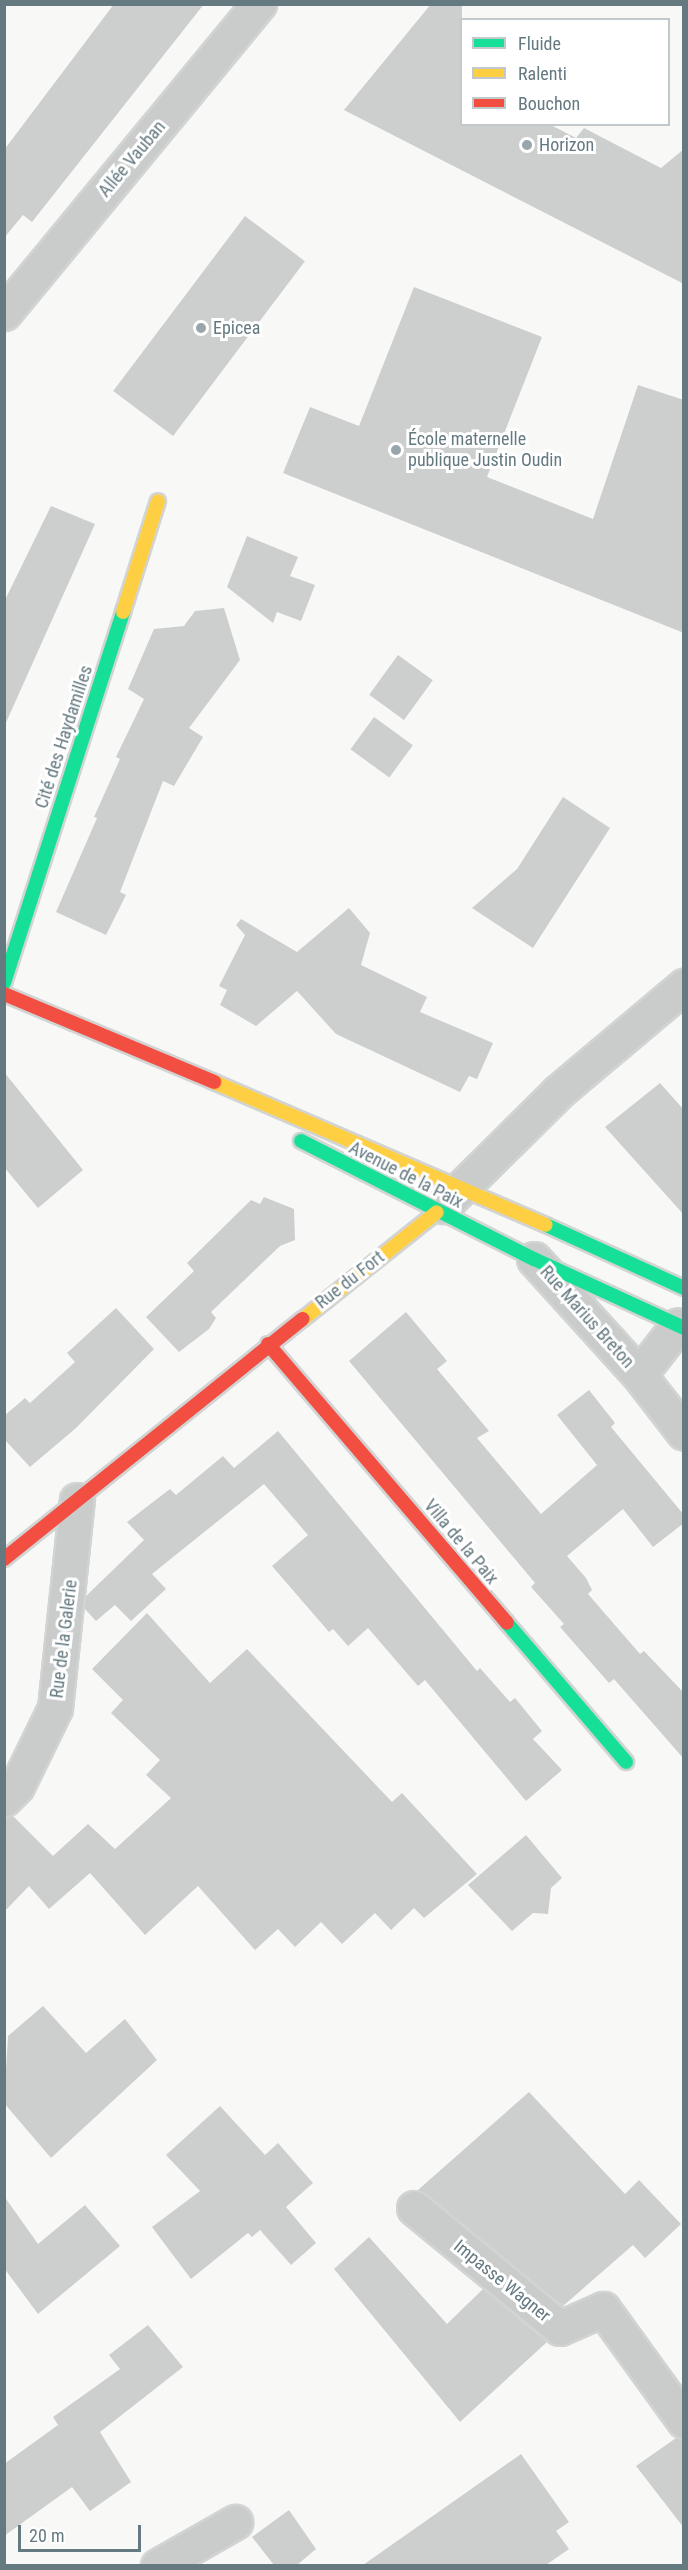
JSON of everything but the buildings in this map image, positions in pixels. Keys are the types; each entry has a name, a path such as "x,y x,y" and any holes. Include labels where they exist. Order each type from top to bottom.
{"street":[{"name":"Allée Vauban","path":"4,313 259,4"},
{"name":"Cité des Haydamilles","path":"4,983 158,501"},
{"name":"Rue du Fort","path":"4,1559 268,1344 437,1212 558,1092 684,986"},
{"name":"Avenue de la Paix","path":"4,994 116,1044 461,1186 684,1288"},
{"name":"Avenue de la Paix","path":"116,1044 253,1116"},
{"name":"Avenue de la Paix","path":"285,1132 437,1212 681,1327"},
{"name":"Rue Marius Breton","path":"534,1259 639,1375 684,1433"},
{"name":"Rue Marius Breton","path":"639,1375 681,1327"},
{"name":"Villa de la Paix","path":"268,1344 626,1762"},
{"name":"Rue de la Galerie","path":"4,1799 17,1786 55,1708 77,1500"},
{"name":"Impasse Wagner","path":"414,2208 560,2328 603,2309 683,2419"},
{"path":"158,2565 235,2522"}],"traffic: fast":[{"path":"4,983 123,612"},
{"path":"301,1141 534,1259 684,1328"},
{"path":"546,1225 684,1288"},
{"path":"507,1623 626,1762"}],"traffic: slow":[{"path":"123,612 158,501"},
{"path":"214,1082 546,1225"},
{"path":"303,1319 437,1212"}],"traffic: jam":[{"path":"4,994 214,1082"},
{"path":"4,1559 303,1319"},
{"path":"268,1344 507,1623"}],"place":[{"name":"Horizon","path":"527,145"},
{"name":"Epicea","path":"201,328"},
{"name":"École maternelle publique Justin Oudin","path":"396,450"}]}
